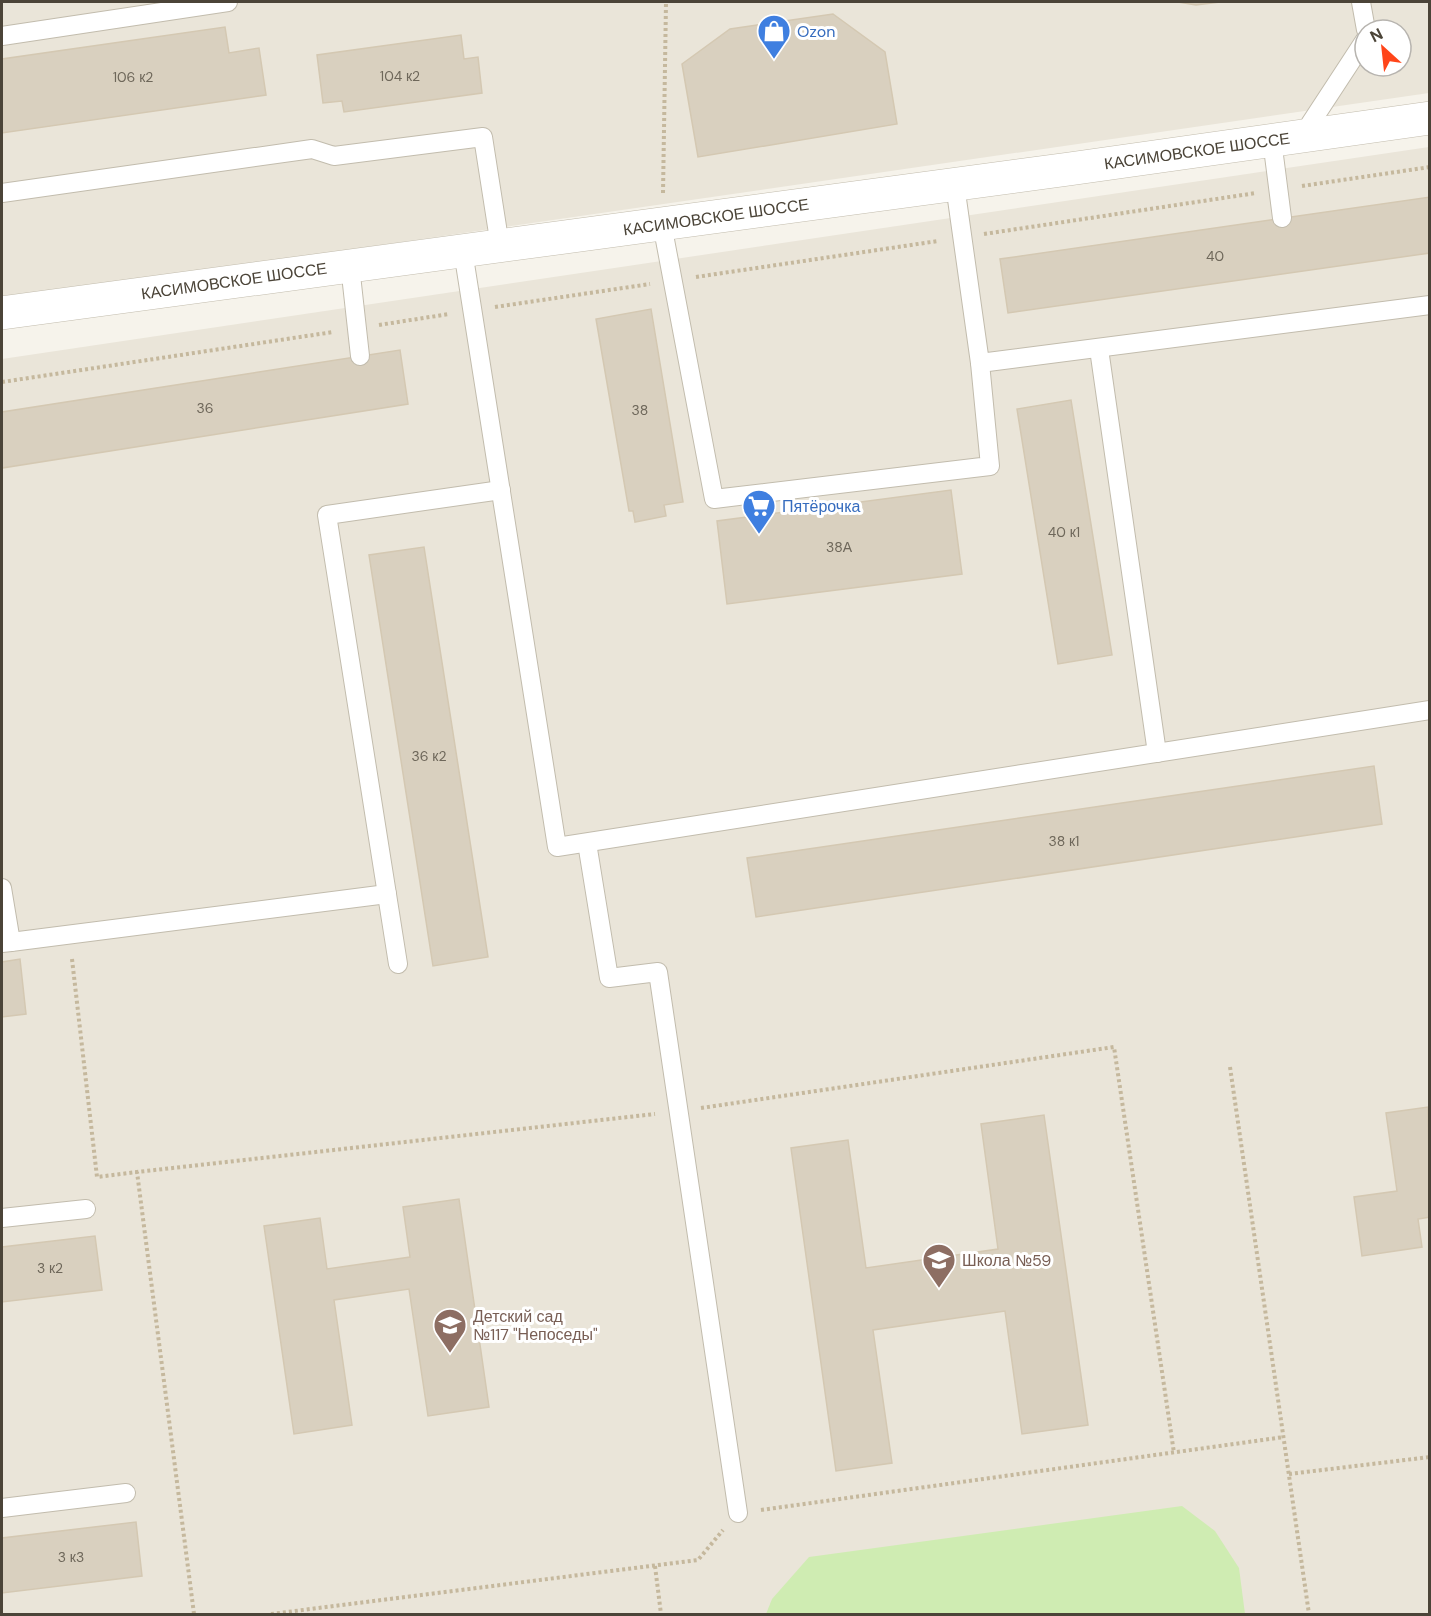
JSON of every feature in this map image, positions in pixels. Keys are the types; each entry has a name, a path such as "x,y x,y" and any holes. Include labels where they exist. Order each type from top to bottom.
{"street":[{"name":"КАСИМОВСКОЕ ШОССЕ","path":"2,313 955,185 1430,118"}],"lane":[{"path":"2,36 228,2"},
{"path":"1361,2 1364,18"},
{"path":"1312,135 1310,124 1353,58"},
{"path":"2,193 312,149 334,156 483,137 500,246"},
{"path":"1272,140 1282,218"},
{"path":"662,224 714,499 990,466 980,363 955,185"},
{"path":"463,251 557,847 1430,710"},
{"path":"350,266 360,356"},
{"path":"980,363 1098,350 1430,305"},
{"path":"1098,350 1157,753"},
{"path":"398,964 327,515 501,490"},
{"path":"587,843 609,978 658,972 738,1513"},
{"path":"2,888 6,942 387,894"},
{"path":"2,1218 86,1209"},
{"path":"2,1508 126,1493"}],"path":[{"path":"662,224 666,2"},
{"path":"2,382 1430,167"},
{"path":"69,934 97,1177 679,1112 1114,1047 1174,1453"},
{"path":"1230,1067 1310,1614"},
{"path":"137,1172 194,1614"},
{"path":"271,1614 698,1560 738,1513 1284,1437"},
{"path":"1289,1474 1430,1457"},
{"path":"655,1566 661,1614"}],"shaded area":[{"path":"2,2 1429,2 1429,93 2,300"},
{"path":"1429,147 1429,1614 2,1614 2,359"}],"green space":[{"path":"1182,1506 1215,1531 1239,1568 1245,1614 766,1614 772,1599 809,1557"}],"building":[{"path":"1178,2 1220,2 1196,5"},
{"path":"833,14 885,52 897,124 698,157 682,64 730,29"},
{"path":"225,27 229,53 259,48 266,95 2,133 2,59"},
{"path":"461,35 464,59 478,57 482,93 344,112 342,101 323,103 317,55"},
{"path":"1430,197 1430,253 1008,313 1000,259"},
{"path":"651,309 683,502 664,505 666,516 635,522 633,511 629,511 596,319"},
{"path":"400,350 408,404 2,468 2,412"},
{"path":"1071,400 1112,655 1058,664 1017,409"},
{"path":"951,490 962,574 727,604 717,521"},
{"path":"424,547 488,957 433,966 369,555"},
{"path":"1374,766 1382,824 756,917 747,858"},
{"path":"20,959 26,1014 2,1017 2,962"},
{"path":"1428,1107 1430,1217 1418,1219 1422,1247 1362,1256 1354,1197 1397,1191 1386,1113"},
{"name":"Школа №59","path":"1044,1115 1088,1425 1022,1434 1005,1311 873,1330 892,1463 836,1471 791,1148 848,1140 866,1268 998,1249 981,1124"},
{"name":"Детский сад №117 \"Непоседы\"","path":"459,1199 489,1407 428,1416 409,1289 334,1300 352,1425 294,1434 264,1226 320,1218 327,1269 410,1257 403,1207"},
{"path":"95,1236 102,1290 2,1302 2,1247"},
{"path":"136,1522 142,1576 2,1593 2,1538"}],"place":[{"name":"Ozon","path":"774,60"},
{"name":"Пятёрочка","path":"759,535"},
{"name":"Школа №59","path":"939,1289"},
{"name":"Детский сад №117 \"Непоседы\"","path":"450,1354"}]}
